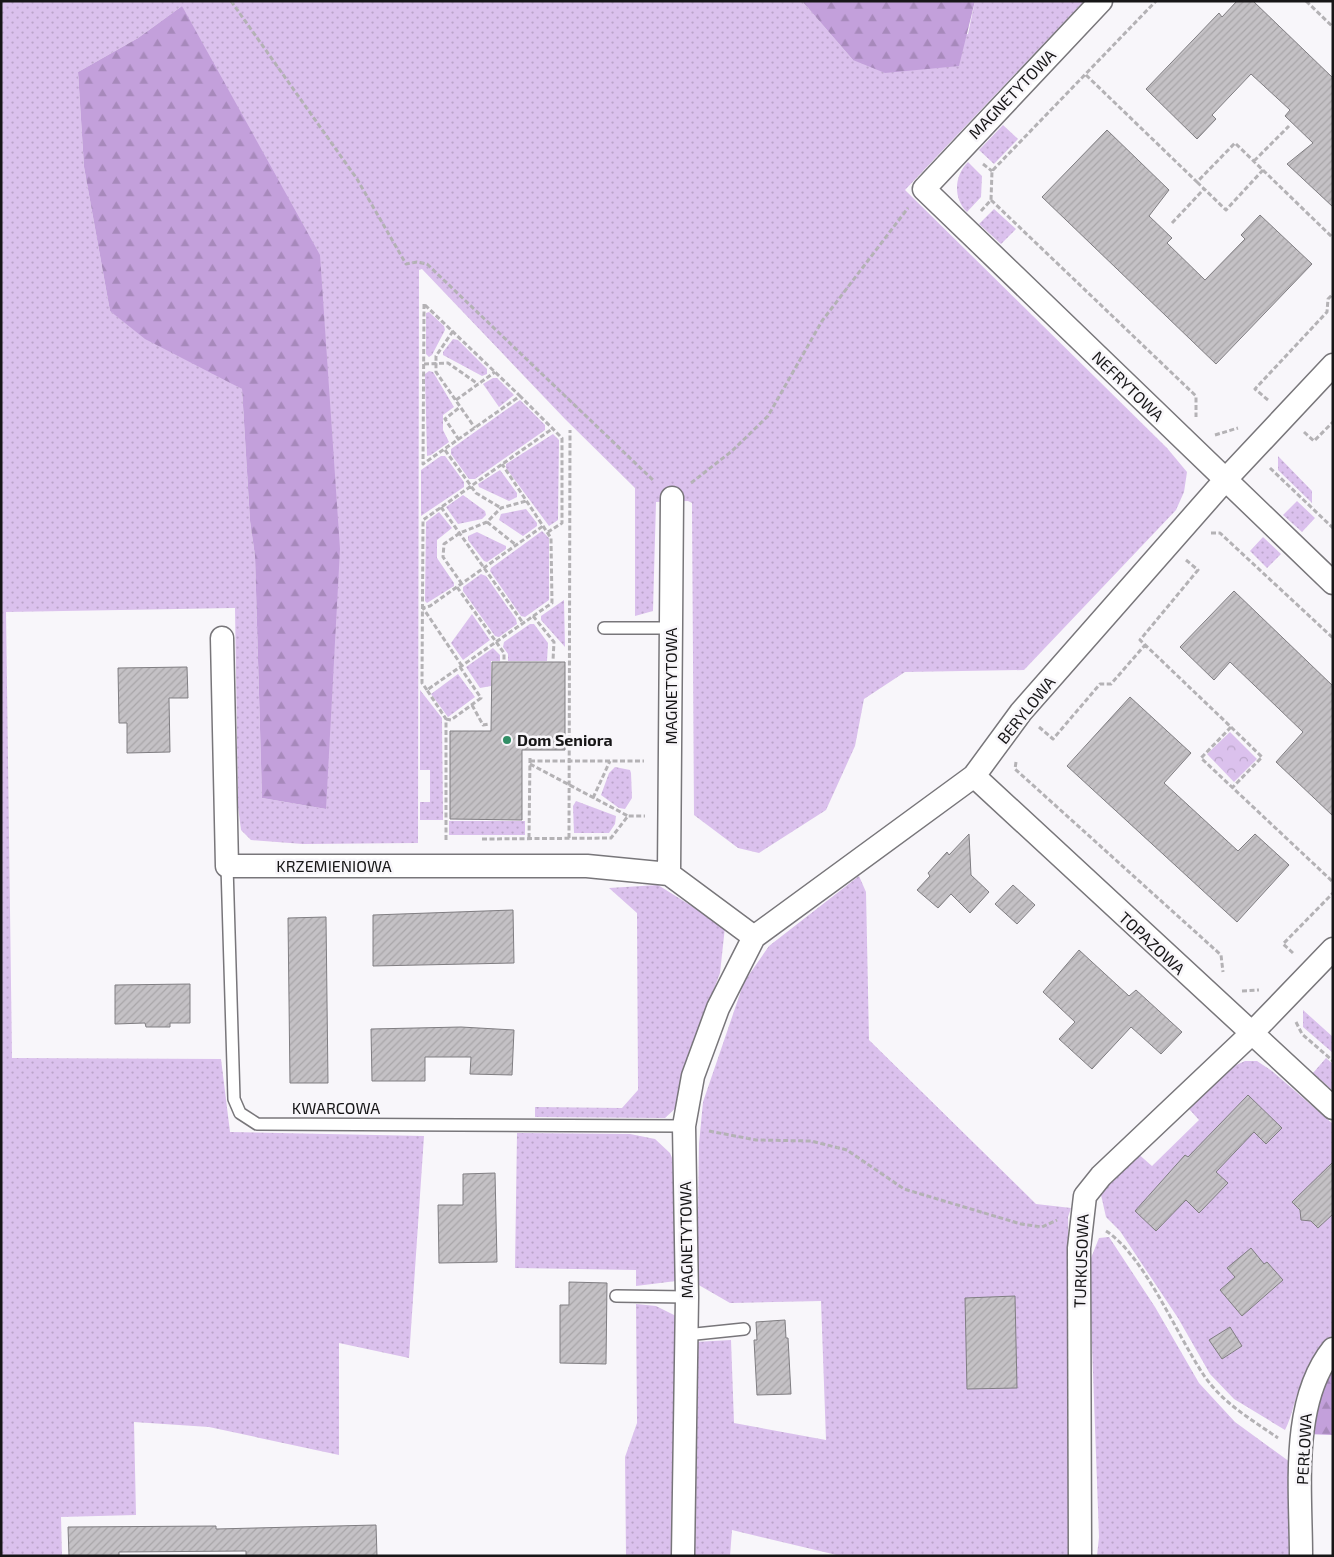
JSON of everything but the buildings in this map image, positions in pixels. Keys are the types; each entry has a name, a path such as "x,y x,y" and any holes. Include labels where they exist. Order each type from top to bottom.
{"street":[{"name":"MAGNETYTOWA","path":"924,189 1101,1"},
{"name":"NEFRYTOWA","path":"924,189 1333,584"},
{"name":"BERYLOWA","path":"754,937 974,776 1022,712 1226,480 1333,365"},
{"name":"MAGNETYTOWA","path":"669,874 672,498"},
{"path":"222,638 227,866"},
{"name":"TOPAZOWA","path":"974,776 1333,1108"},
{"name":"KRZEMIENIOWA","path":"227,866 587,866 669,874"},
{"path":"669,874 754,937"},
{"name":"MAGNETYTOWA","path":"683,1556 687,1297 684,1126 693,1076 718,1008 754,937"},
{"name":"TURKUSOWA","path":"1080,1556 1079,1248 1081,1215 1085,1196 1101,1176 1251,1034 1333,949"},
{"name":"PERŁOWA","path":"1301,1556 1302,1454 1307,1398 1320,1365 1333,1349"}],"lane":[{"path":"604,628 671,628"},
{"name":"KWARCOWA","path":"227,866 234,1099 240,1113 257,1124 684,1126"},
{"path":"616,1296 687,1297"},
{"path":"686,1335 744,1328"}],"path":[{"path":"231,1 357,179 406,264 417,262 427,264 672,498 732,450 768,416 822,321 924,189"},
{"path":"979,213 991,200 992,172 1156,1"},
{"path":"1306,1 1333,27"},
{"path":"1086,75 1226,210 1263,170"},
{"path":"1254,162 1289,126"},
{"path":"1197,182 1235,143 1333,238"},
{"path":"1172,223 1204,189"},
{"path":"991,200 1196,396 1196,418 1193,422"},
{"path":"1263,407 1269,401 1255,389 1327,312 1328,299 1333,294"},
{"path":"520,396 423,464 424,304 520,396 562,438 562,523 548,532"},
{"path":"453,331 436,356 436,372 475,428"},
{"path":"424,364 448,363 478,384"},
{"path":"456,400 495,372"},
{"path":"459,440 445,419 461,407"},
{"path":"1300,429 1314,441 1333,422"},
{"path":"1208,430 1215,436 1246,426"},
{"path":"455,839 446,839 446,719 422,683 423,520 552,429"},
{"path":"568,838 570,430"},
{"path":"445,450 476,494 501,508"},
{"path":"427,690 552,603 551,538 502,464"},
{"path":"1268,466 1333,528"},
{"path":"462,584 443,557 444,544 460,533 487,522 501,508 526,501"},
{"path":"441,506 523,623"},
{"path":"487,522 516,545"},
{"path":"422,608 430,606 543,526"},
{"path":"1205,534 1220,533 1333,638"},
{"path":"1189,552 1184,558 1198,570 1140,640 1262,757 1232,788"},
{"path":"457,587 504,653 504,660"},
{"path":"422,608 481,698 451,720 446,719"},
{"path":"533,616 554,642 553,660"},
{"path":"1033,733 1038,727 1052,739 1100,684 1111,684 1145,645"},
{"path":"472,705 483,725 489,724"},
{"path":"1231,727 1201,758 1333,882"},
{"path":"1016,760 1014,769 1221,955 1223,976"},
{"path":"530,761 671,761"},
{"path":"530,761 628,816 652,816"},
{"path":"529,838 530,761"},
{"path":"593,798 610,761"},
{"path":"473,839 611,838 628,816"},
{"path":"1298,958 1284,944 1333,893"},
{"path":"1236,986 1242,991 1265,990"},
{"path":"1294,1016 1302,1034 1333,1061"},
{"path":"684,1126 756,1140 810,1141 847,1150 904,1188 1021,1224 1042,1227 1069,1212 1081,1215 1111,1234 1135,1258 1204,1376 1228,1404 1302,1454"}],"green space":[{"path":"1,1 802,1 853,60 968,34 975,1 1084,1 905,190 1167,448 1187,472 1184,492 1176,510 1024,670 905,672 864,699 855,746 826,810 759,853 738,848 694,815 692,503 688,501 656,502 653,611 635,616 635,488 565,419 422,269 419,270 418,843 303,844 251,840 241,830 238,807 235,608 6,612 12,1058 221,1059 230,1132 424,1136 409,1358 339,1343 339,1455 209,1427 134,1422 136,1515 61,1517 62,1556 1,1556","holes":["182,6 326,809 262,798 255,556 250,521 242,389 110,311 84,167 78,72 138,38"]},
{"path":"802,1 975,1 959,66 885,73 853,60"},
{"path":"182,6 320,255 340,549 326,809 262,798 255,556 250,521 242,389 145,339 110,311 84,167 78,72 138,38"},
{"path":"1003,125 1018,139 994,164 979,150"},
{"path":"968,162 982,176 981,197 967,212 959,200 957,187 960,174"},
{"path":"994,209 1016,229 1001,244 979,224"},
{"path":"429,312 444,326 445,330 432,355 429,357 426,354 426,313"},
{"path":"453,339 458,340 487,369 487,374 482,376 443,355 443,352"},
{"path":"429,371 433,372 454,407 443,415 443,430 449,442 427,456 425,374"},
{"path":"493,378 497,378 514,395 499,407 483,384"},
{"path":"520,400 545,425 545,430 475,479 469,479 451,454 451,449"},
{"path":"553,434 559,440 558,520 549,526 506,468 506,464"},
{"path":"441,456 445,456 464,482 464,487 421,516 421,470"},
{"path":"1278,456 1312,491 1312,503 1278,470"},
{"path":"500,470 517,493 517,497 509,501 479,487 478,484"},
{"path":"463,495 485,511 486,515 482,519 458,524 446,507"},
{"path":"1297,501 1315,518 1302,532 1283,515"},
{"path":"526,509 537,523 537,526 523,536 499,520 501,514"},
{"path":"439,512 452,528 437,540 437,558 454,583 454,586 427,603 425,601 426,522"},
{"path":"542,531 549,538 549,600 525,617 521,616 490,571 491,568"},
{"path":"477,532 506,546 506,549 487,562 484,561 468,540 468,536"},
{"path":"1263,537 1281,554 1267,568 1250,551"},
{"path":"481,574 486,576 516,619 517,624 499,637 495,636 463,591 463,587"},
{"path":"564,600 565,647 541,620 541,616"},
{"path":"472,614 490,640 463,660 451,643"},
{"path":"530,624 534,624 548,643 547,661 508,661 508,654 503,647 504,642"},
{"path":"493,648 500,655 500,661 491,661 491,686 480,688 466,667"},
{"path":"458,674 475,697 448,717 431,694"},
{"path":"420,690 442,718 443,820 420,820 420,802 430,802 430,770 420,770"},
{"path":"1230,732 1257,759 1234,782 1207,754"},
{"path":"615,767 630,770 631,773 632,798 625,809 619,808 601,795 609,773"},
{"path":"576,801 616,816 615,824 609,833 574,833 573,806"},
{"path":"449,821 525,821 525,835 449,835"},
{"path":"859,876 866,892 869,1040 1036,1204 1071,1208 1068,1217 1074,1556 841,1556 732,1530 730,1556 692,1556 695,1342 731,1340 734,1423 826,1440 821,1301 730,1303 697,1284 699,1144 703,1102 744,982 769,946"},
{"path":"658,885 725,927 720,973 696,1037 680,1104 665,1118 535,1117 535,1107 622,1108 638,1090 637,913 609,888"},
{"path":"1303,1010 1333,1037 1333,1053 1303,1027"},
{"path":"1326,1058 1333,1064 1332,1090 1313,1073"},
{"path":"1245,1061 1257,1061 1272,1071 1333,1124 1333,1334 1307,1370 1285,1430 1234,1399 1210,1374 1178,1318 1120,1231 1106,1217 1099,1186 1136,1152 1152,1166 1199,1120 1189,1109 1230,1068"},
{"path":"517,1133 630,1134 655,1139 670,1153 677,1170 676,1281 636,1286 636,1270 515,1268"},
{"path":"1109,1237 1155,1307 1199,1383 1235,1422 1290,1462 1289,1556 1097,1556 1099,1537 1089,1263 1099,1238"},
{"path":"636,1304 656,1306 676,1316 672,1556 626,1556 625,1457 637,1423"},
{"path":"1333,1362 1333,1435 1307,1434"}],"place":[{"name":"Dom Seniora","path":"507,740"}]}
